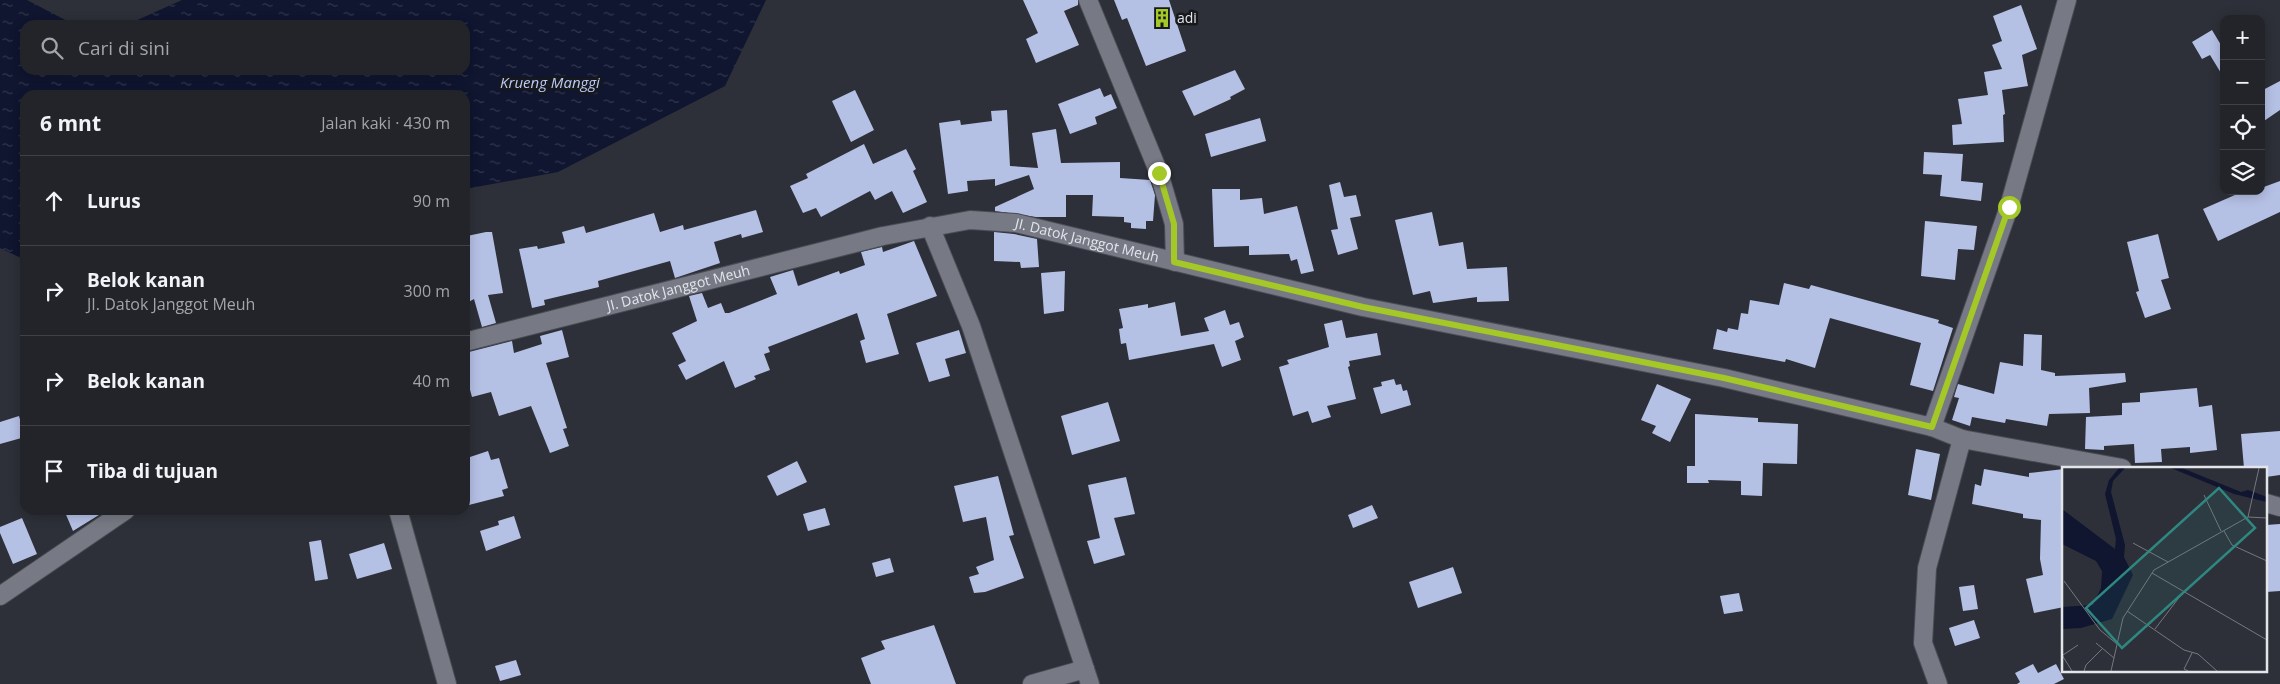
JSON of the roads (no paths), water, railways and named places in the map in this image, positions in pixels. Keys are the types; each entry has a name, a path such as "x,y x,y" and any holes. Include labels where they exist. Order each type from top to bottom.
{"street":[{"path":"1088,0 1159,173 1174,224 1174,262"},
{"path":"1932,427 2009,207 2067,0"},
{"name":"JI. Datok Janggot Meuh","path":"470,341 930,226 970,220 1016,222 1363,307 1724,378 1932,427 1962,439 2116,467"},
{"path":"930,226 971,326 1088,676 1032,684"},
{"path":"1938,684 1923,643 1927,568 1962,439"},
{"path":"0,596 119,515"},
{"path":"399,515 447,684"}],"water":[{"name":"Krueng Manggi","path":"0,0 27,0 65,20 20,20 20,75 470,75 470,20 137,20 182,0 766,0 725,86 558,172 470,188 470,90 20,90 20,258 0,248"}],"place":[{"name":"adi","path":"1162,18"}]}
